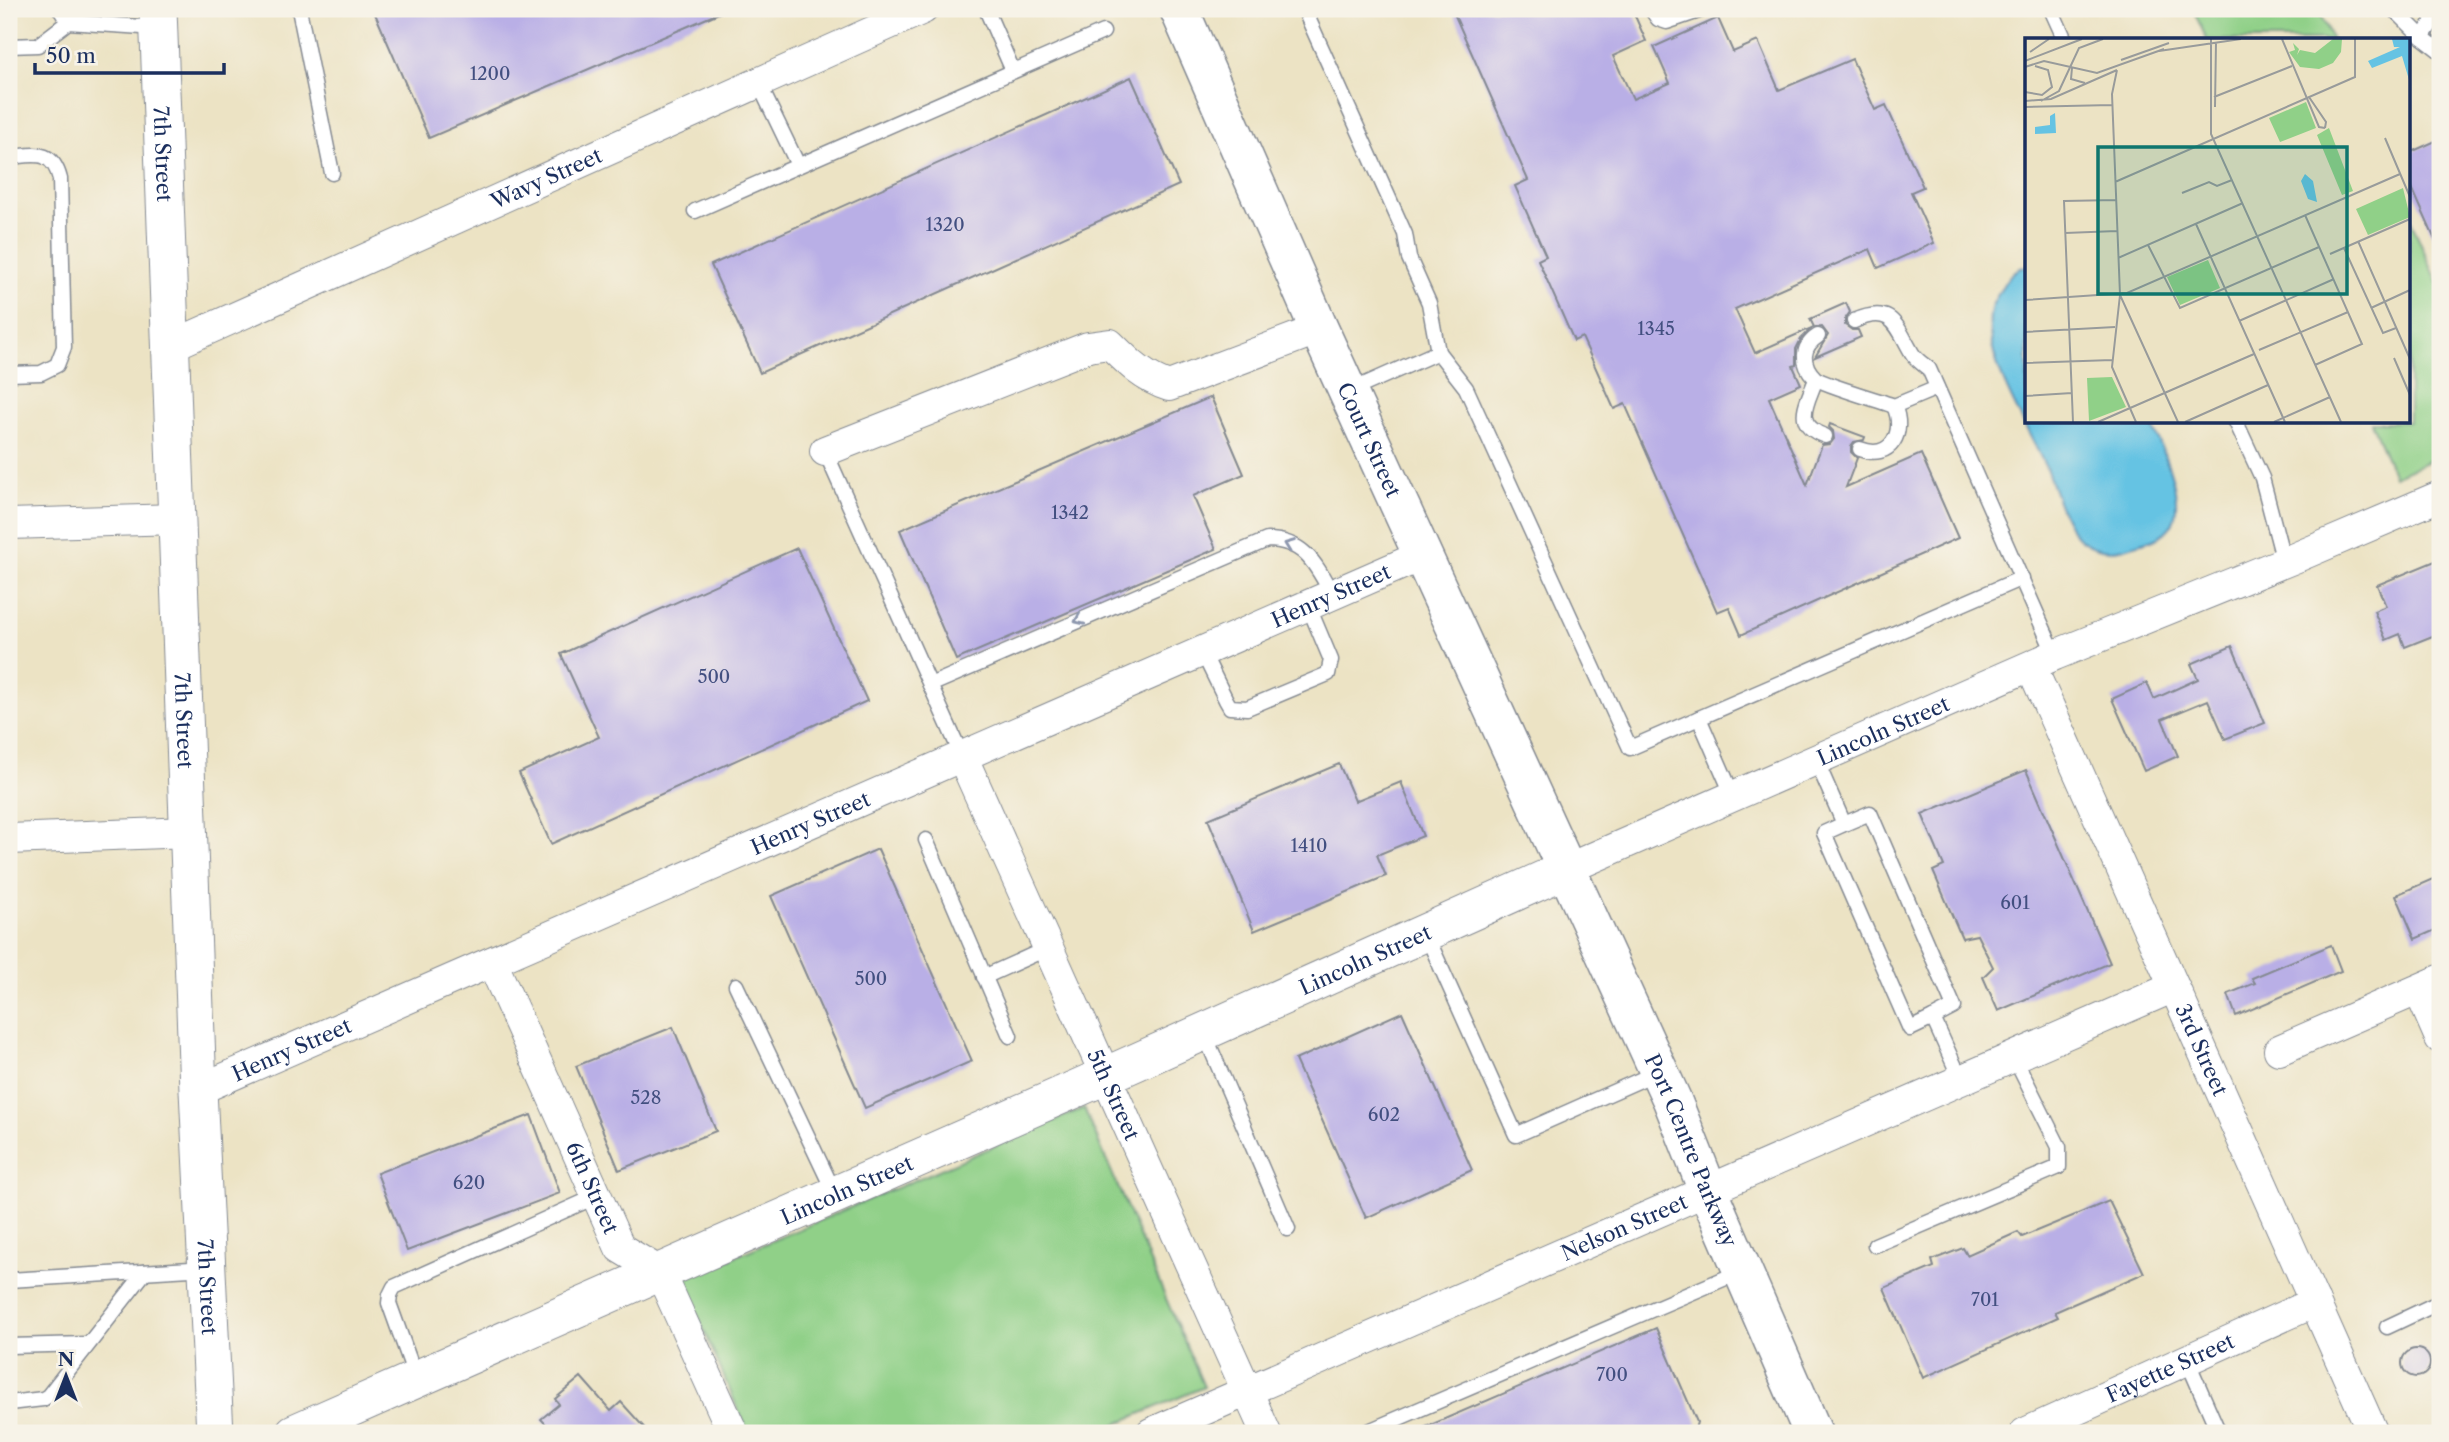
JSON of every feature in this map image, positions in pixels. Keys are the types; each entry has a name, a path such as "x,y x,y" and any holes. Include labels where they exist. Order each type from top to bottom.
{"main road":[{"name":"Court Street","path":"1179,9 1319,329 1567,869"},
{"name":"Port Centre Parkway","path":"1567,869 1659,1071 1813,1433"}],"street":[{"name":"Wavy Street","path":"170,346 923,9"},
{"name":"7th Street","path":"158,19 198,1090 215,1433"},
{"path":"825,451 1088,346 1110,344 1150,380 1169,386 1319,329"},
{"name":"Lincoln Street","path":"294,1433 2043,660 2440,496"},
{"path":"9,524 177,519"},
{"name":"Henry Street","path":"198,1090 1423,555"},
{"name":"3rd Street","path":"2043,660 2174,987 2373,1433"},
{"name":"5th Street","path":"962,756 1266,1433"},
{"path":"9,839 189,832"},
{"name":"6th Street","path":"492,962 620,1248 660,1272"},
{"path":"2279,1050 2429,985 2440,1038"},
{"name":"Nelson Street","path":"1156,1432 2174,987"},
{"path":"660,1272 733,1433"},
{"name":"Fayette Street","path":"2025,1433 2315,1302"}],"lane":[{"path":"60,9 68,22"},
{"path":"299,9 332,173"},
{"path":"986,9 1013,71"},
{"path":"1304,9 1405,234 1409,258 1429,303 1438,352 1466,388 1630,748 2022,578"},
{"path":"1651,9 1658,19 1667,22 1705,9"},
{"path":"2051,9 2064,38"},
{"path":"2394,9 2440,51"},
{"path":"2422,37 2440,11"},
{"path":"9,46 38,45 68,22 158,19"},
{"path":"695,211 1102,32"},
{"path":"758,82 797,165"},
{"path":"9,157 40,155 57,166 60,179 64,347 57,365 41,373 9,374"},
{"path":"1854,321 1878,315 1892,320 1902,332 1913,356 1929,369 2022,578 2043,660"},
{"path":"1818,337 1807,344 1803,353 1805,363 1816,379 1894,406 1937,388"},
{"path":"1348,392 1438,352"},
{"path":"1816,379 1804,417 1808,426 1825,436"},
{"path":"1860,449 1878,453 1887,449 1893,441 1899,421 1894,406"},
{"path":"2237,424 2262,478 2284,562"},
{"path":"825,451 962,756"},
{"path":"930,685 1266,540 1297,547 1313,559 1331,660 1328,674 1247,708 1230,707 1202,651"},
{"path":"1699,718 1733,796"},
{"path":"1816,760 1844,824"},
{"path":"1870,813 1954,1007 1910,1029 1824,833 1844,824 1870,813"},
{"path":"926,840 1010,1036"},
{"path":"1425,933 1516,1135 1659,1071"},
{"path":"984,977 1048,948"},
{"path":"736,985 835,1195"},
{"path":"1933,1018 1961,1080"},
{"path":"1203,1032 1288,1229"},
{"path":"1875,1245 2059,1167 2059,1147 2014,1057"},
{"path":"417,1379 389,1303 394,1287 597,1196"},
{"path":"9,1280 208,1268"},
{"path":"1364,1433 1743,1271"},
{"path":"9,1403 48,1396 145,1272"},
{"path":"2387,1327 2440,1302"},
{"path":"9,1346 88,1344"},
{"path":"2187,1360 2219,1433"}],"green space":[{"path":"2193,9 2318,9 2331,38 2206,38"},
{"path":"2410,218 2440,288 2440,456 2394,476 2372,424 2410,424"},
{"path":"1084,1108 1204,1387 1095,1433 748,1433 682,1279"}],"water":[{"path":"2025,267 2025,424 2152,424 2166,459 2176,500 2176,513 2172,524 2154,539 2118,549 2105,549 2087,544 2069,526 2046,468 2008,390 1999,369 1993,348 1991,309 2008,277"}],"building":[{"path":"373,9 728,9 429,138"},
{"path":"1452,9 1632,9 1646,41 1613,56 1633,99 1670,83 1654,47 1718,18 1733,52 1758,41 1779,90 1852,59 1875,110 1886,105 1923,187 1911,192 1934,243 1878,268 1870,249 1735,309 1755,353 1814,327 1810,319 1846,303 1850,312 1845,319 1845,325 1852,330 1858,330 1861,337 1815,357 1828,335 1822,327 1812,328 1796,349 1796,365 1793,366 1801,384 1769,398 1807,485 1822,445 1830,444 1834,439 1830,424 1865,437 1851,446 1851,452 1857,458 1846,487 1921,454 1958,538 1741,635 1729,607 1717,612 1625,404 1614,409 1582,337 1574,341 1538,260 1546,256 1515,186 1528,180"},
{"path":"1131,77 1179,185 760,373 711,265"},
{"path":"2440,139 2440,251 2410,183 2410,153"},
{"path":"1211,397 1244,474 1193,496 1216,549 956,660 900,530"},
{"path":"797,548 867,701 551,844 519,773 599,737 561,654"},
{"path":"2440,559 2440,633 2405,647 2400,634 2386,640 2374,611 2386,606 2377,585"},
{"path":"2232,646 2265,723 2225,739 2208,700 2162,719 2178,756 2144,771 2112,699 2147,683 2154,699 2198,679 2191,664"},
{"path":"1339,764 1355,801 1401,782 1423,836 1377,855 1386,876 1254,931 1208,819"},
{"path":"2026,770 2110,963 1998,1011 1983,977 1993,967 1977,935 1962,938 1933,871 1944,866 1922,814"},
{"path":"878,849 972,1061 865,1108 771,896"},
{"path":"2435,878 2440,890 2440,928 2415,939 2396,895"},
{"path":"2331,945 2341,971 2236,1016 2228,994 2255,983 2252,978"},
{"path":"1402,1012 1472,1170 1366,1218 1295,1060"},
{"path":"673,1027 716,1131 619,1170 576,1066"},
{"path":"531,1115 560,1193 407,1251 377,1173"},
{"path":"2109,1201 2144,1273 2055,1312 2058,1317 1923,1378 1884,1288 1934,1267 1932,1260 1963,1248 1967,1255 2018,1232 2022,1237"},
{"path":"1656,1328 1697,1422 1694,1433 1412,1433"},
{"path":"2416,1349 2426,1353 2430,1363 2426,1373 2416,1377 2406,1373 2402,1363 2406,1353"},
{"path":"581,1377 611,1411 621,1402 649,1433 554,1433 541,1419 559,1404 555,1399"}]}
